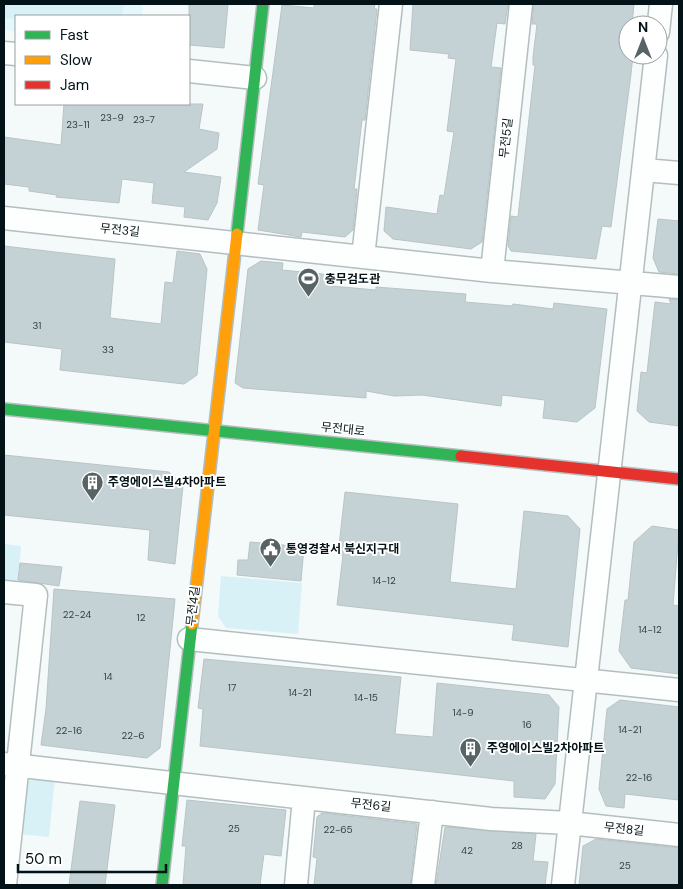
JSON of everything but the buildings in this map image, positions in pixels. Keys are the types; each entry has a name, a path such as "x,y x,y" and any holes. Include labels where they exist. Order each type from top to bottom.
{"street":[{"path":"215,430 263,4"},
{"path":"363,257 391,4"},
{"name":"무전5길","path":"492,271 520,4"},
{"path":"563,885 655,65"},
{"path":"190,71 255,78"},
{"path":"644,170 679,173"},
{"name":"무전3길","path":"4,218 237,242"},
{"path":"237,242 492,271 679,288"},
{"name":"무전대로","path":"4,409 679,479"},
{"name":"무전4길","path":"162,885 189,639 215,430"},
{"path":"4,592 36,595 12,765 5,885"},
{"path":"189,639 679,690"},
{"path":"12,765 173,783"},
{"name":"무전6길","path":"173,783 491,819 569,823"},
{"path":"296,885 304,798"},
{"path":"423,885 432,812"},
{"name":"무전8길","path":"569,823 679,835"}],"shaded area":[{"path":"4,4 143,4 142,15 15,15 15,32 4,30"},
{"path":"4,4 124,4 122,15 15,15 15,19 4,18"},
{"path":"4,544 21,546 18,581 4,580"},
{"path":"221,576 302,583 298,634 226,628 218,616"},
{"path":"36,775 55,777 49,837 19,834 24,786"}],"traffic: fast":[{"path":"237,234 263,4"},
{"path":"4,409 461,456"},
{"path":"162,885 192,624"}],"traffic: slow":[{"path":"192,624 237,234"}],"traffic: jam":[{"path":"461,456 679,479"}],"place":[{"name":"충무검도관","path":"309,298"},
{"name":"주영에이스빌4차아파트","path":"92,501"},
{"name":"통영경찰서 북신지구대","path":"270,568"},
{"name":"주영에이스빌2차아파트","path":"471,767"}]}
